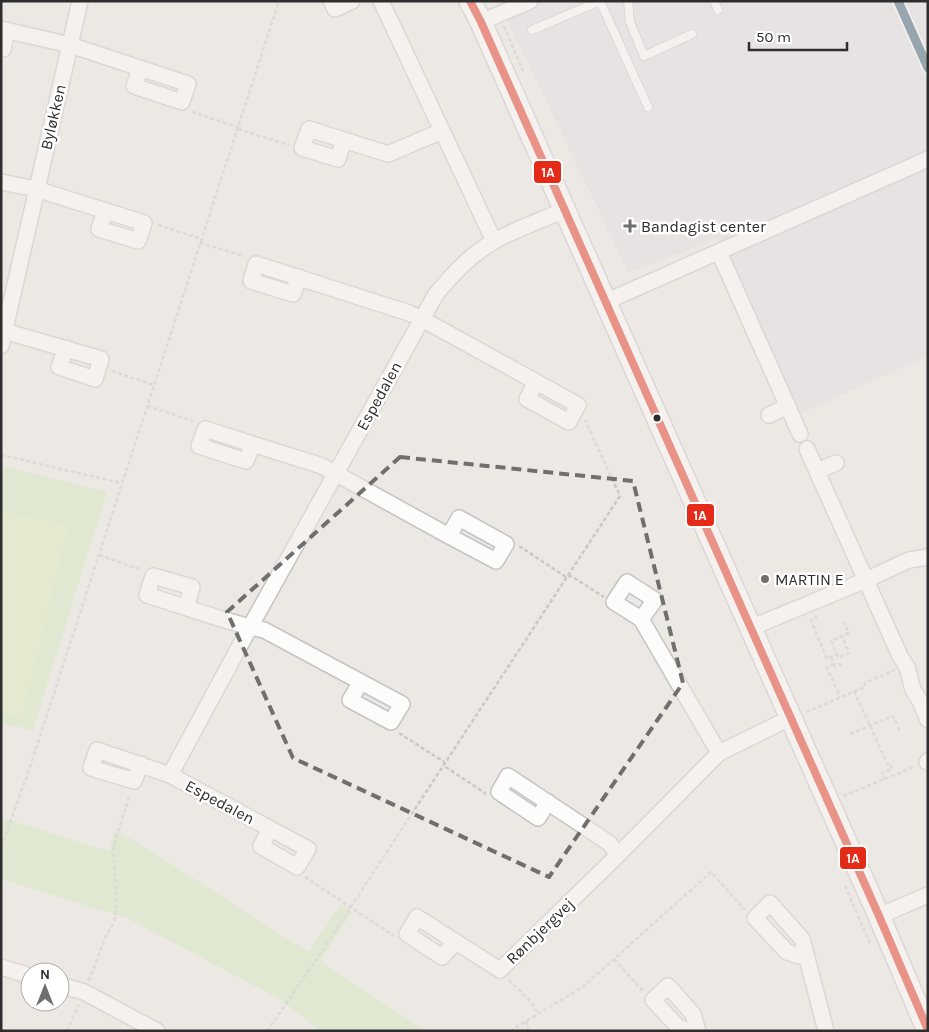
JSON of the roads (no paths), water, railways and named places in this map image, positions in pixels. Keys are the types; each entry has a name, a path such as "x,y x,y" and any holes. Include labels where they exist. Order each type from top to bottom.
{"street":[{"name":"Byløkken","path":"80,1 3,339 66,348 101,359 99,367"},
{"path":"331,1 335,9 352,1"},
{"path":"381,1 494,241"},
{"path":"470,1 565,210 750,628 798,715 827,801 928,1031"},
{"path":"481,22 530,1"},
{"path":"1,48 3,49 4,30 70,44 188,84 182,102"},
{"path":"302,148 309,129 388,154 442,131"},
{"path":"605,302 928,159"},
{"path":"1,182 36,189 105,212 100,229 138,242 144,223"},
{"name":"Espedalen","path":"170,775 250,627 436,294 454,272 494,241 565,210"},
{"path":"719,252 800,434"},
{"path":"256,264 422,319 578,405"},
{"path":"769,414 788,406"},
{"path":"204,429 199,446 246,461 253,444 322,466 449,536 459,518 506,544"},
{"path":"807,449 900,656 906,665 914,693 924,699 928,720"},
{"path":"817,471 836,463"},
{"path":"750,628 910,560 928,557"},
{"path":"186,607 192,587 153,576 147,594 186,607 250,627 264,630 361,682 402,704 391,722 350,700 361,682"},
{"path":"641,619 655,600 626,582 614,602 641,619 719,753"},
{"name":"Rønbjergvej","path":"407,934 417,917 500,970 719,753 798,715"},
{"name":"Espedalen","path":"141,764 134,781 91,768 97,750 141,764 170,775 308,849 297,866"},
{"path":"499,792 508,776 609,843 618,855"},
{"path":"879,916 928,895"},
{"path":"806,958 787,952 755,918 770,903 802,940 826,1031"},
{"path":"1,967 20,973"},
{"path":"689,1031 678,1027 653,1000 668,986 693,1014 698,1031"},
{"path":"70,988 84,992 157,1031"}],"lane":[{"path":"532,30 600,1 648,107"},
{"path":"628,1 630,22 644,56 692,34"},
{"path":"714,1 718,10"}],"place":[{"name":"Bandagist center","path":"630,226"},
{"name":"MARTIN E","path":"765,579"}]}
